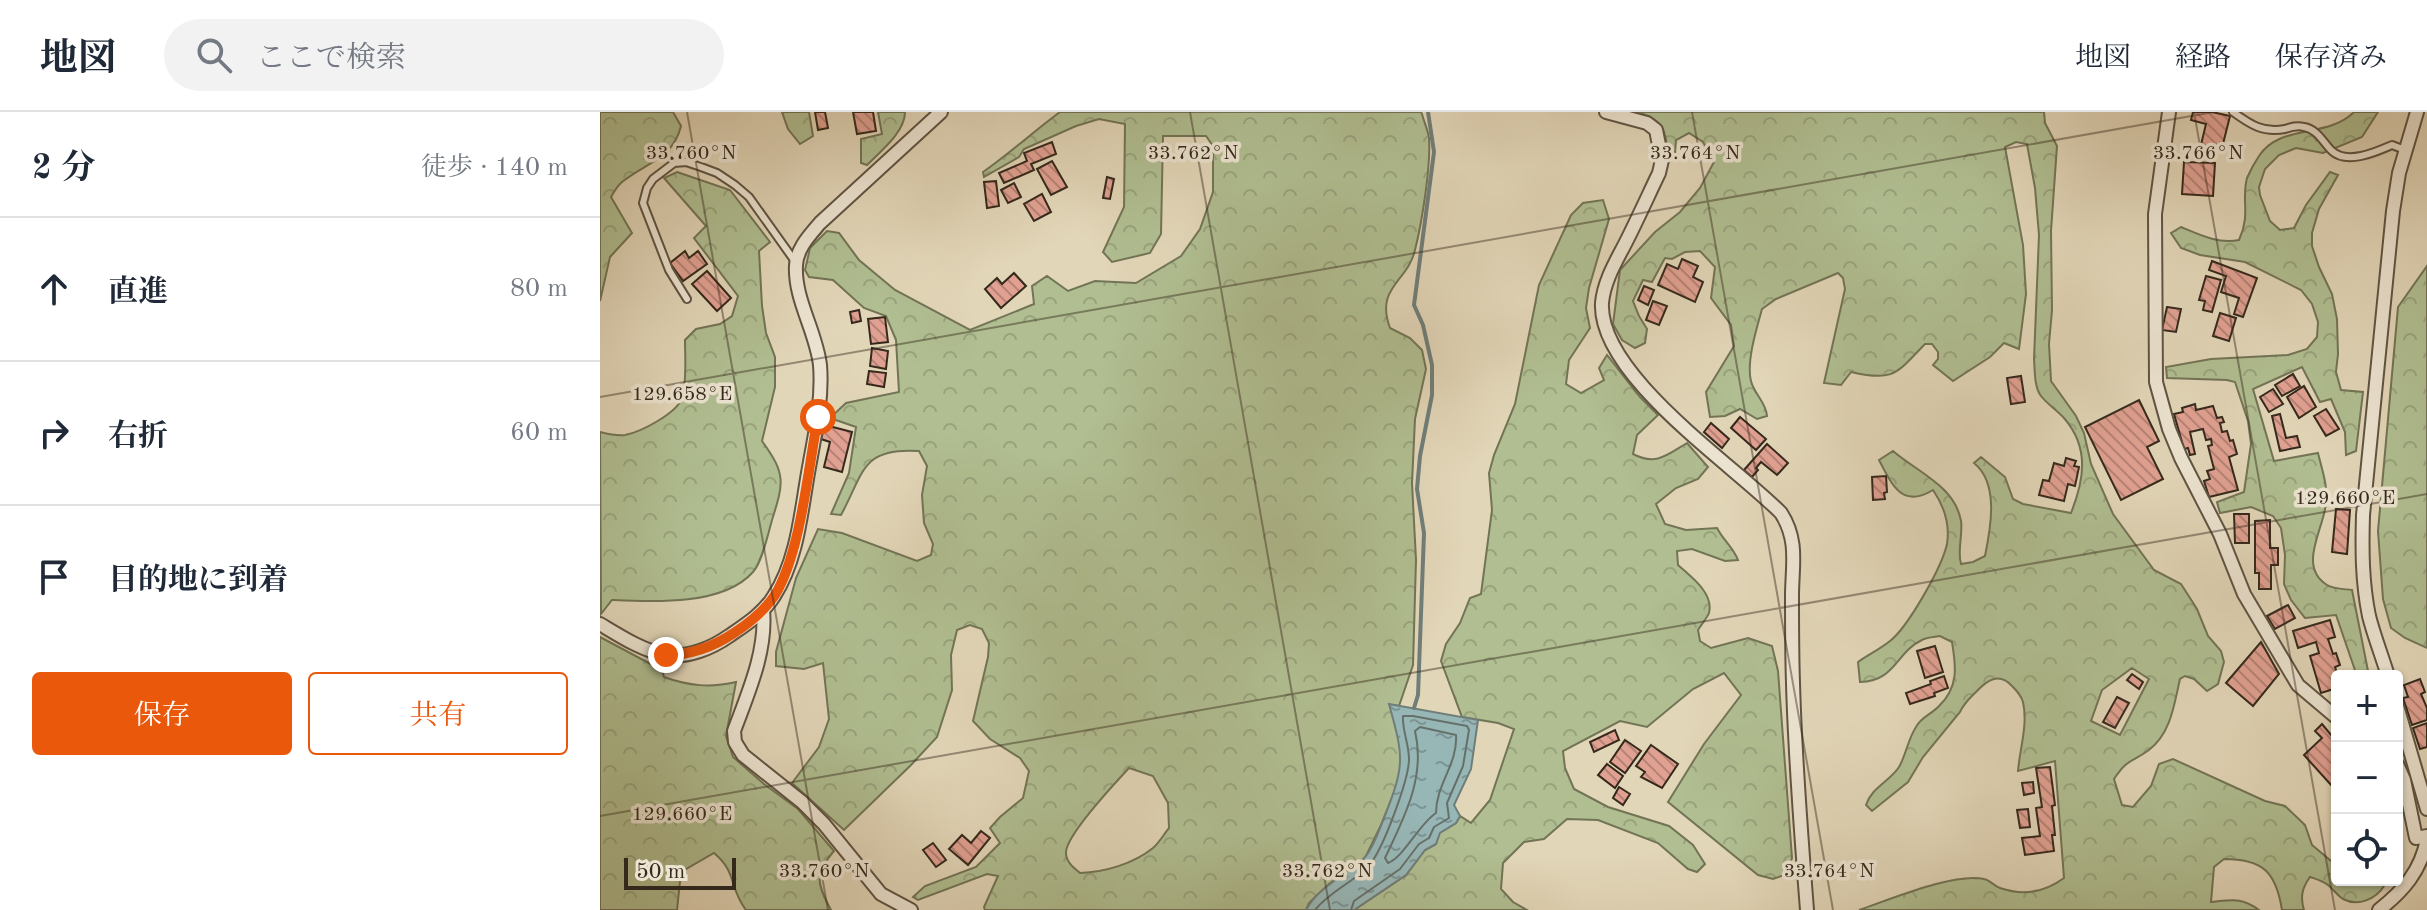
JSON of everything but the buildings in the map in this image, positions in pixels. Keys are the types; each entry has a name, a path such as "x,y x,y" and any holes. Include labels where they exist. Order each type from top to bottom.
{"street":[{"path":"600,624 651,650 680,655 717,645 763,610 774,596 786,571 799,522 818,417 820,363 803,305 796,263 799,252 820,223 941,112"},
{"path":"1606,112 1647,123 1656,130 1662,160 1659,173 1606,282 1602,304 1606,331 1640,384 1683,427 1781,513 1789,525 1795,557 1792,591 1793,684 1807,910"},
{"path":"2169,112 2155,214 2156,382 2181,458 2220,534 2244,594 2298,685 2331,713"},
{"path":"2386,670 2370,618 2362,547 2370,428 2393,211 2405,151 2417,112"},
{"path":"763,610 765,627 760,651 734,731 735,742 743,755 802,802 824,824 881,894 911,910"},
{"path":"2403,727 2427,809"},
{"path":"2379,910 2422,869 2427,838 2416,838 2403,778"}],"lane":[{"path":"2233,112 2251,126 2269,131 2300,126 2309,128 2334,153 2343,157 2371,155 2392,145 2405,151"},
{"path":"687,299 669,270 643,203 653,179 674,163 686,162 717,173 742,191 796,263"}],"green space":[{"path":"600,112 673,112 681,126 672,146 622,182 611,197 632,233 610,257 600,301"},
{"path":"782,112 809,112 813,136 800,144 788,129"},
{"path":"878,112 905,112 897,134 867,165 861,163 861,139 882,134"},
{"path":"1060,112 1421,112 1427,129 1427,178 1415,250 1386,303 1390,328 1410,338 1422,350 1426,369 1415,419 1412,483 1416,560 1413,665 1399,706 1390,705 1400,743 1399,780 1365,858 1329,884 1306,910 985,910 998,876 987,874 918,900 913,897 925,886 976,867 1000,843 990,828 1023,798 1029,771 1020,758 990,739 973,721 989,643 982,629 970,625 957,630 951,655 952,690 937,737 844,830 792,783 819,747 829,719 823,663 804,669 776,666 776,652 796,578 818,529 842,533 917,561 931,555 933,544 924,523 922,495 927,466 919,451 886,453 875,458 860,475 841,515 831,514 849,473 856,427 830,418 846,403 899,392 896,340 886,316 864,308 833,280 809,277 805,270 810,248 827,231 839,233 859,260 895,290 970,330 1034,304 1032,286 1047,276 1068,291 1095,281 1136,283 1181,256 1200,229 1213,192 1213,146 1206,136 1163,136 1161,234 1150,253 1112,262 1103,252 1124,207 1125,124 1099,119 1076,126 1024,149 1019,157 984,177 983,172","holes":["1129,768 1153,776 1168,803 1169,828 1153,848 1128,863 1080,873 1069,862 1066,853 1082,822"]},
{"path":"1637,112 2044,112 2045,123 2057,146 2051,231 2051,381 2084,433 2091,464 2113,514 2154,570 2181,584 2197,609 2208,636 2221,651 2224,662 2218,684 2207,691 2194,679 2185,676 2180,679 2170,718 2162,735 2149,750 2126,764 2114,779 2122,805 2133,807 2151,786 2159,764 2173,759 2265,801 2285,806 2305,825 2312,845 2331,861 2331,886 2384,886 2376,895 2360,902 2349,901 2326,884 2310,877 2302,893 2304,910 2282,910 2276,886 2265,870 2249,862 2224,859 2214,867 2211,902 2242,901 2259,910 1859,910 1956,879 1984,879 2000,888 2025,892 2049,887 2064,878 2055,761 2018,771 2025,719 2023,702 2016,690 2002,679 1993,679 1984,684 1923,757 1908,782 1872,811 1866,805 1869,799 1899,767 1918,724 1939,706 1950,691 1954,676 1952,642 1940,636 1924,639 1906,651 1889,671 1872,680 1860,682 1858,662 1890,641 1906,623 1932,581 1947,544 1945,516 1933,490 1913,497 1899,492 1879,460 1893,451 1934,481 1951,498 1961,521 1961,564 1985,556 1991,506 1987,482 1974,463 1981,457 2005,477 2013,499 2023,504 2071,513 2075,501 2082,464 2078,441 2064,418 2041,396 2035,378 2039,235 2027,144 2016,142 2005,147 2023,245 2026,294 2019,349 2004,343 1990,357 1953,381 1933,365 1938,359 1938,352 1932,344 1925,344 1893,373 1877,376 1851,372 1841,385 1824,383 1845,289 1843,278 1838,273 1776,299 1762,309 1750,373 1767,416 1757,419 1740,409 1725,416 1710,417 1706,392 1734,346 1731,325 1711,298 1715,267 1700,251 1665,258 1652,282 1643,280 1633,301 1647,329 1645,343 1635,348 1622,340 1613,324 1620,270 1655,232 1680,212 1700,188 1714,162 1703,142 1689,133 1676,140 1675,153 1668,154 1662,127 1653,118","holes":["2132,668 2149,679 2120,735 2091,721 2102,690"]},
{"path":"2354,112 2378,112 2362,137 2323,153 2296,148 2279,155 2265,169 2259,187 2270,221 2280,230 2294,228 2330,172 2338,175 2319,209 2312,233 2312,246 2332,294 2337,319 2336,372 2341,390 2363,392 2356,451 2346,455 2345,432 2331,399 2320,402 2302,367 2253,389 2274,461 2318,453 2326,496 2314,547 2314,568 2327,585 2352,590 2368,670 2355,670 2336,615 2305,618 2291,600 2284,584 2285,555 2281,528 2273,516 2251,507 2220,513 2217,502 2244,492 2251,444 2248,421 2235,382 2167,378 2166,367 2211,359 2288,355 2307,349 2317,337 2318,322 2312,304 2301,290 2245,262 2200,255 2181,248 2171,233 2181,227 2216,240 2239,240 2243,231 2247,178 2259,156 2279,139 2343,120"},
{"path":"677,172 730,190 770,242 759,251 766,333 775,357 775,387 762,441 779,470 779,496 759,562 740,583 724,591 687,600 612,600 601,614 600,432 618,435 632,433 673,410 684,392 685,340 696,329 720,324 732,316 738,296 694,238 706,226 664,178"},
{"path":"1603,200 1609,219 1589,288 1586,308 1590,328 1569,360 1566,384 1581,393 1604,380 1599,368 1607,355 1658,415 1637,435 1633,454 1655,459 1687,443 1708,467 1698,479 1676,488 1656,504 1665,524 1686,530 1717,528 1738,560 1725,561 1692,549 1677,551 1678,565 1705,592 1710,606 1698,630 1700,641 1711,648 1748,638 1772,646 1778,671 1792,858 1787,874 1773,879 1758,875 1668,802 1704,744 1741,695 1724,673 1693,689 1647,727 1620,721 1563,751 1565,768 1574,789 1608,807 1669,826 1693,845 1705,864 1697,872 1688,869 1658,843 1598,820 1567,819 1544,839 1524,842 1503,863 1501,889 1513,902 1527,910 1354,910 1406,875 1425,850 1436,844 1439,833 1456,823 1460,816 1471,823 1490,800 1514,729 1462,717 1441,661 1446,644 1460,623 1470,598 1481,594 1492,510 1489,473 1515,404 1539,285 1571,215 1583,203"},
{"path":"2427,266 2427,648 2391,628 2383,599 2378,531 2398,307"},
{"path":"600,637 662,670 664,677 700,685 736,682 726,736 733,757 798,809 834,851 823,866 820,879 831,910 746,910 730,874 714,853 681,872 677,910 600,910"}],"water":[{"path":"1389,704 1478,720 1471,769 1454,805 1460,816 1456,823 1440,833 1436,844 1425,850 1406,875 1354,910 1306,910 1320,892 1364,858 1378,833 1399,773 1400,750"}],"waterway":[{"path":"1414,708 1418,695 1424,533 1417,489 1432,395 1432,365 1423,325 1414,305 1434,152 1428,112"}],"route":[{"path":"666,655 697,652 717,645 763,610 774,596 786,571 799,522 818,417"}]}
